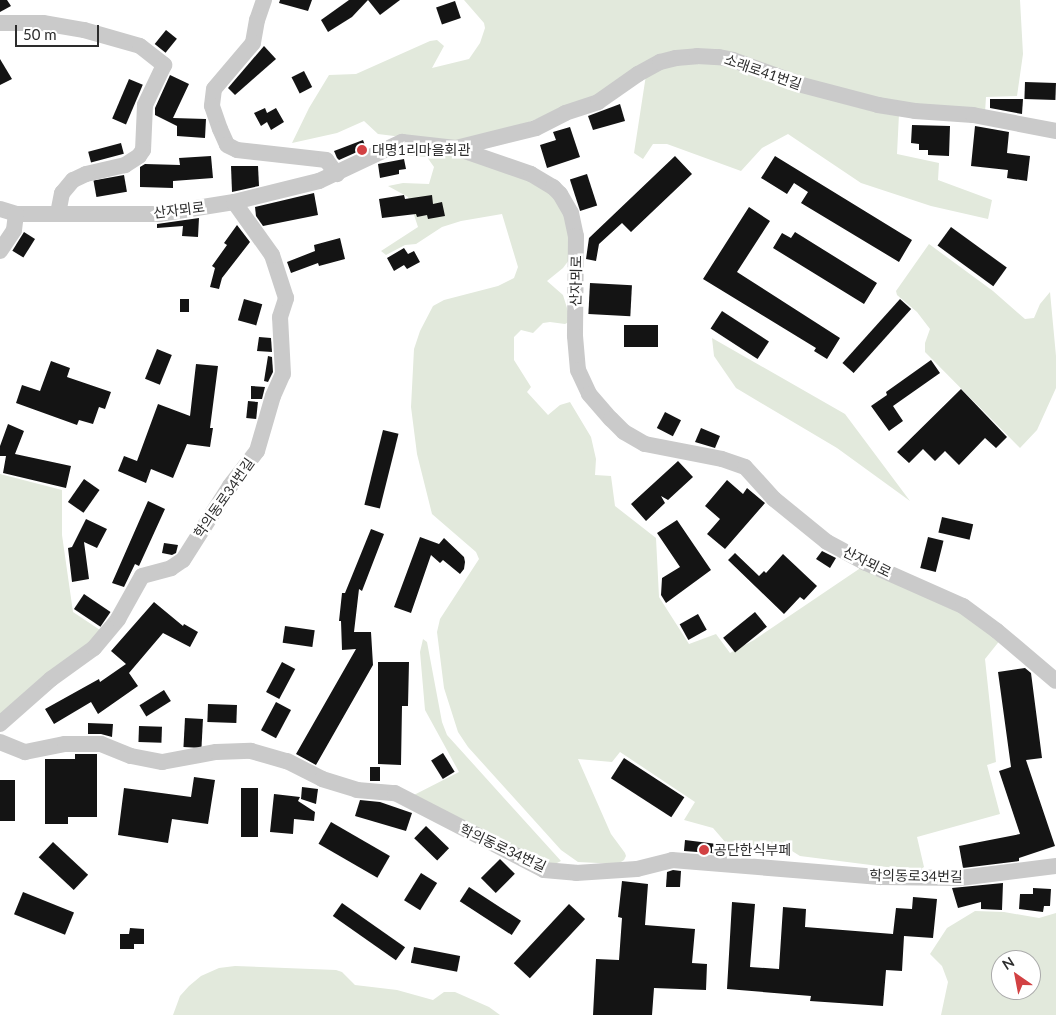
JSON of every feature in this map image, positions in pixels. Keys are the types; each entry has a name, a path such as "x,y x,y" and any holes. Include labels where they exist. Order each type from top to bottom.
{"street":[{"path":"264,0 257,20 253,43 214,89 212,106 220,129 227,144 236,150 326,160 338,174"},
{"path":"0,23 43,23 84,30 140,46 164,66 145,105 144,143 139,156 125,165 86,174 73,180 62,193 58,214"},
{"name":"소래로41번길","path":"456,148 536,128 565,113 598,102 638,74 660,62 698,56 733,60 802,85 878,105 915,111 973,115 1056,131"},
{"name":"산자뫼로","path":"0,209 16,214 159,214 234,202 298,188 338,174 359,161 402,142 456,148 531,174 553,187 566,203 575,225 575,336 578,370 589,394 624,432 645,444 722,459 745,467 774,499 826,542 866,564 963,606 997,630 1056,681"},
{"name":"학의동로34번길","path":"0,724 51,679 94,648 118,619 142,576 171,568 183,560 230,486 257,451 273,396 283,374 280,317 286,298 272,255 234,202"},
{"path":"0,251 14,230 16,214"},
{"name":"학의동로34번길","path":"0,742 25,752 65,744 101,744 131,756 162,762 216,752 252,751 287,761 322,779 357,790 395,793 544,870 576,873 637,869 672,860 880,877 960,878 1056,866"}],"shaded area":[{"path":"464,0 1020,0 1023,54 1017,96 986,97 985,113 899,114 897,154 939,163 938,180 992,200 988,219 931,206 861,183 788,134 762,148 741,171 667,144 653,144 643,159 634,153 648,62 599,94 514,128 458,144 378,134 364,121 337,133 292,143 309,108 329,75 356,74 430,41 437,40 444,46 432,68 469,59 480,43 485,28 484,23"},
{"path":"390,150 450,151 521,173 551,191 571,227 569,260 563,268 547,281 563,295 571,321 565,324 543,323 533,333 521,330 514,337 514,360 531,387 527,392 548,415 560,405 570,402 591,437 596,459 595,475 611,476 615,506 656,538 659,597 689,644 716,634 730,653 754,640 859,569 859,566 958,607 1001,639 985,659 996,762 987,765 1000,814 917,837 924,867 918,871 800,856 792,851 726,843 713,828 684,820 695,802 620,752 612,762 578,759 611,834 625,853 624,860 618,864 578,862 561,850 468,747 458,732 444,688 437,632 440,619 479,559 476,552 432,514 417,454 411,407 414,349 420,331 433,306 444,300 498,286 514,278 518,267 502,214 461,221 442,227 416,244 405,245 386,255 381,251 418,227 408,197 388,186 403,183 429,184 434,167 427,157 397,155"},
{"path":"929,244 993,291 1025,319 1034,318 1040,304 1050,292 1056,356 1056,388 1037,430 1020,448 925,352 925,343 930,329 917,312 897,295 896,291"},
{"path":"712,338 845,414 910,501 837,448 736,388 714,356"},
{"path":"0,474 62,490 62,535 73,612 103,632 0,718"},
{"path":"423,639 427,642 442,722 447,735 561,861 555,864 544,864 410,797 459,772 425,710 420,652"},
{"path":"975,911 1004,912 1039,918 1056,913 1056,1015 941,1015 948,982 942,966 930,954 947,928"},
{"path":"235,966 336,970 342,972 355,985 397,990 433,1000 444,992 455,992 489,1007 500,1015 173,1015 180,996 201,976 219,968"}],"building":[{"path":"0,0 7,0 11,6 0,12"},
{"path":"280,0 312,0 308,11 279,3"},
{"path":"349,0 368,0 352,17 328,32 321,20"},
{"path":"368,0 400,0 380,15"},
{"path":"455,1 461,18 442,25 436,8"},
{"path":"166,30 177,39 166,53 155,44"},
{"path":"264,46 276,59 235,95 228,88"},
{"path":"0,59 12,79 0,85"},
{"path":"304,71 312,87 300,93 292,77"},
{"path":"170,75 189,84 173,118 206,119 205,138 177,136 177,126 155,115 155,108"},
{"path":"129,79 143,85 126,124 112,119"},
{"path":"1025,82 1056,83 1055,100 1024,99"},
{"path":"990,99 1023,99 1022,114 990,108"},
{"path":"620,104 625,121 593,130 588,116"},
{"path":"265,108 267,113 276,108 284,122 271,130 267,122 261,126 254,113"},
{"path":"912,125 950,126 949,156 928,155 928,150 919,150 919,144 911,143"},
{"path":"975,126 1009,132 1007,153 1030,156 1027,181 1007,178 1008,170 971,166"},
{"path":"570,127 580,157 547,168 540,145 556,140 553,132"},
{"path":"363,140 366,148 339,160 337,158 334,151"},
{"path":"121,143 124,154 91,162 88,152"},
{"path":"211,156 213,178 173,181 173,188 140,187 140,167 145,164 180,165 179,158"},
{"path":"675,156 692,174 631,232 622,223 599,244 596,261 586,259 589,238"},
{"path":"775,156 912,240 899,262 801,203 808,192 794,183 787,194 761,178"},
{"path":"404,159 406,169 399,170 399,174 380,178 378,164"},
{"path":"231,166 258,166 259,186 232,192"},
{"path":"587,174 597,205 580,211 570,180"},
{"path":"124,175 127,192 96,197 93,180"},
{"path":"314,193 318,215 263,226 256,216 255,207"},
{"path":"404,195 405,199 432,195 433,204 442,202 445,216 428,219 427,215 417,217 416,214 382,218 379,199"},
{"path":"749,207 770,221 737,272 840,338 827,359 814,351 816,348 703,279"},
{"path":"199,218 198,237 182,236 183,226 157,228 157,224"},
{"path":"237,225 250,242 222,278 219,289 210,287 215,268 212,266 227,245 224,243"},
{"path":"951,227 1007,268 993,286 937,246"},
{"path":"24,232 35,239 23,258 12,251"},
{"path":"795,232 877,283 864,304 773,248 782,233 791,238"},
{"path":"340,238 345,259 319,266 318,263 291,273 287,262 315,251 314,245"},
{"path":"404,248 408,254 414,251 420,262 407,269 404,265 394,271 387,258"},
{"path":"590,283 632,285 630,316 588,314"},
{"path":"180,299 189,299 189,312 180,312"},
{"path":"244,299 262,304 256,325 238,320"},
{"path":"900,299 911,309 854,373 842,363"},
{"path":"722,311 769,341 758,359 711,329"},
{"path":"624,325 658,325 658,347 624,347"},
{"path":"259,337 271,338 272,352 257,351"},
{"path":"157,349 172,355 160,385 145,379"},
{"path":"268,356 272,357 273,372 268,382 264,381"},
{"path":"931,360 940,373 893,406 903,421 889,431 871,406 887,395 886,392"},
{"path":"51,361 70,368 67,377 111,392 105,409 99,407 93,424 79,420 77,425 16,403 22,385 40,391"},
{"path":"196,364 218,366 210,428 213,428 210,447 187,444 173,478 151,469 146,483 118,471 124,456 137,461 158,404 190,416"},
{"path":"251,386 265,387 262,399 251,399"},
{"path":"961,389 1007,437 996,448 985,438 959,465 945,451 935,461 923,449 909,463 897,452"},
{"path":"248,401 258,402 256,419 246,418"},
{"path":"665,412 681,420 673,436 657,428"},
{"path":"8,424 24,431 15,454 71,466 66,488 3,473 6,456 0,456 0,446"},
{"path":"701,428 720,436 715,448 695,442"},
{"path":"383,430 399,434 380,509 364,505"},
{"path":"678,461 693,477 668,500 661,496 665,503 646,521 631,504"},
{"path":"84,479 100,490 84,513 68,502"},
{"path":"727,480 743,494 747,488 765,503 725,549 707,534 720,519 705,506"},
{"path":"148,501 165,509 139,566 135,564 124,587 112,583"},
{"path":"942,517 973,524 970,540 938,533"},
{"path":"86,519 107,529 97,548 84,542 89,579 72,582 68,548 72,547"},
{"path":"677,520 711,570 666,603 661,595 662,578 680,567 657,533"},
{"path":"371,529 384,534 362,591 359,589 354,632 371,632 373,665 316,765 296,754 356,649 342,650 341,621 339,621 342,593 345,593"},
{"path":"420,537 439,544 444,538 464,557 465,562 464,569 460,574 443,560 440,563 431,555 411,613 394,607"},
{"path":"928,537 944,541 936,572 920,568"},
{"path":"164,543 178,545 176,553 172,555 162,553"},
{"path":"822,551 836,558 830,568 816,559"},
{"path":"735,553 759,576 764,571 766,573 783,554 817,586 804,600 800,597 784,614 728,560"},
{"path":"84,594 111,612 100,627 74,609"},
{"path":"154,602 183,626 184,624 198,632 190,647 163,633 129,673 138,686 98,714 91,702 54,724 45,709 99,679 100,682 126,664 111,651"},
{"path":"755,612 767,627 735,653 723,638"},
{"path":"698,614 707,630 688,640 680,624"},
{"path":"285,626 315,630 312,647 283,643"},
{"path":"282,662 295,669 279,699 266,692"},
{"path":"378,662 409,662 408,706 402,706 401,765 378,764"},
{"path":"1025,668 1031,673 1042,758 1026,760 1055,846 1019,858 1019,861 963,868 959,846 1020,834 999,771 1011,767 998,672"},
{"path":"164,690 171,701 146,716 139,705"},
{"path":"276,702 291,710 276,738 261,730"},
{"path":"208,704 237,705 236,723 207,722"},
{"path":"185,718 203,719 201,748 183,747"},
{"path":"88,723 113,724 112,737 101,734 88,734"},
{"path":"139,726 162,727 161,743 138,742"},
{"path":"443,753 455,772 443,779 431,760"},
{"path":"75,754 97,754 97,817 68,817 68,824 45,824 45,759 75,759"},
{"path":"624,758 684,797 671,817 611,778"},
{"path":"370,767 380,767 380,781 370,781"},
{"path":"194,777 215,780 208,824 172,819 168,843 118,835 124,788 191,797"},
{"path":"0,780 15,780 15,821 0,821"},
{"path":"302,787 318,789 316,804 301,799"},
{"path":"241,788 258,788 258,837 241,837"},
{"path":"274,794 300,797 298,801 315,812 314,821 294,819 293,834 270,832"},
{"path":"360,800 380,802 412,813 406,831 355,816"},
{"path":"331,822 390,856 377,878 318,844"},
{"path":"426,826 449,848 437,860 414,838"},
{"name":"공단한식부페","path":"685,840 725,845 724,854 684,851"},
{"path":"53,842 88,875 74,890 39,857"},
{"path":"500,859 515,874 496,893 481,878"},
{"path":"673,870 681,871 680,887 666,887 667,872"},
{"path":"421,873 437,883 420,910 404,900"},
{"path":"622,881 648,884 645,925 695,929 692,963 707,964 706,990 654,988 652,1015 593,1015 596,959 619,960 622,918 618,917"},
{"path":"1003,883 1002,910 981,909 981,902 958,908 952,888"},
{"path":"469,887 521,921 512,935 460,901"},
{"path":"1033,888 1051,889 1050,906 1044,906 1043,912 1019,909 1020,894 1033,894"},
{"path":"23,892 74,913 65,935 14,914"},
{"path":"913,897 937,899 933,938 904,936 902,971 886,970 883,1006 810,1001 811,996 727,989 732,902 755,904 750,967 779,969 783,907 806,909 805,927 893,934 896,908 912,909"},
{"path":"342,903 405,947 396,960 333,916"},
{"path":"569,904 585,919 530,978 514,963"},
{"path":"130,928 144,929 144,944 134,944 134,949 120,949 120,934 129,934"},
{"path":"414,947 460,956 457,972 411,963"}],"place":[{"name":"대명1리마을회관","path":"362,150"},
{"name":"공단한식부페","path":"704,850"}]}
